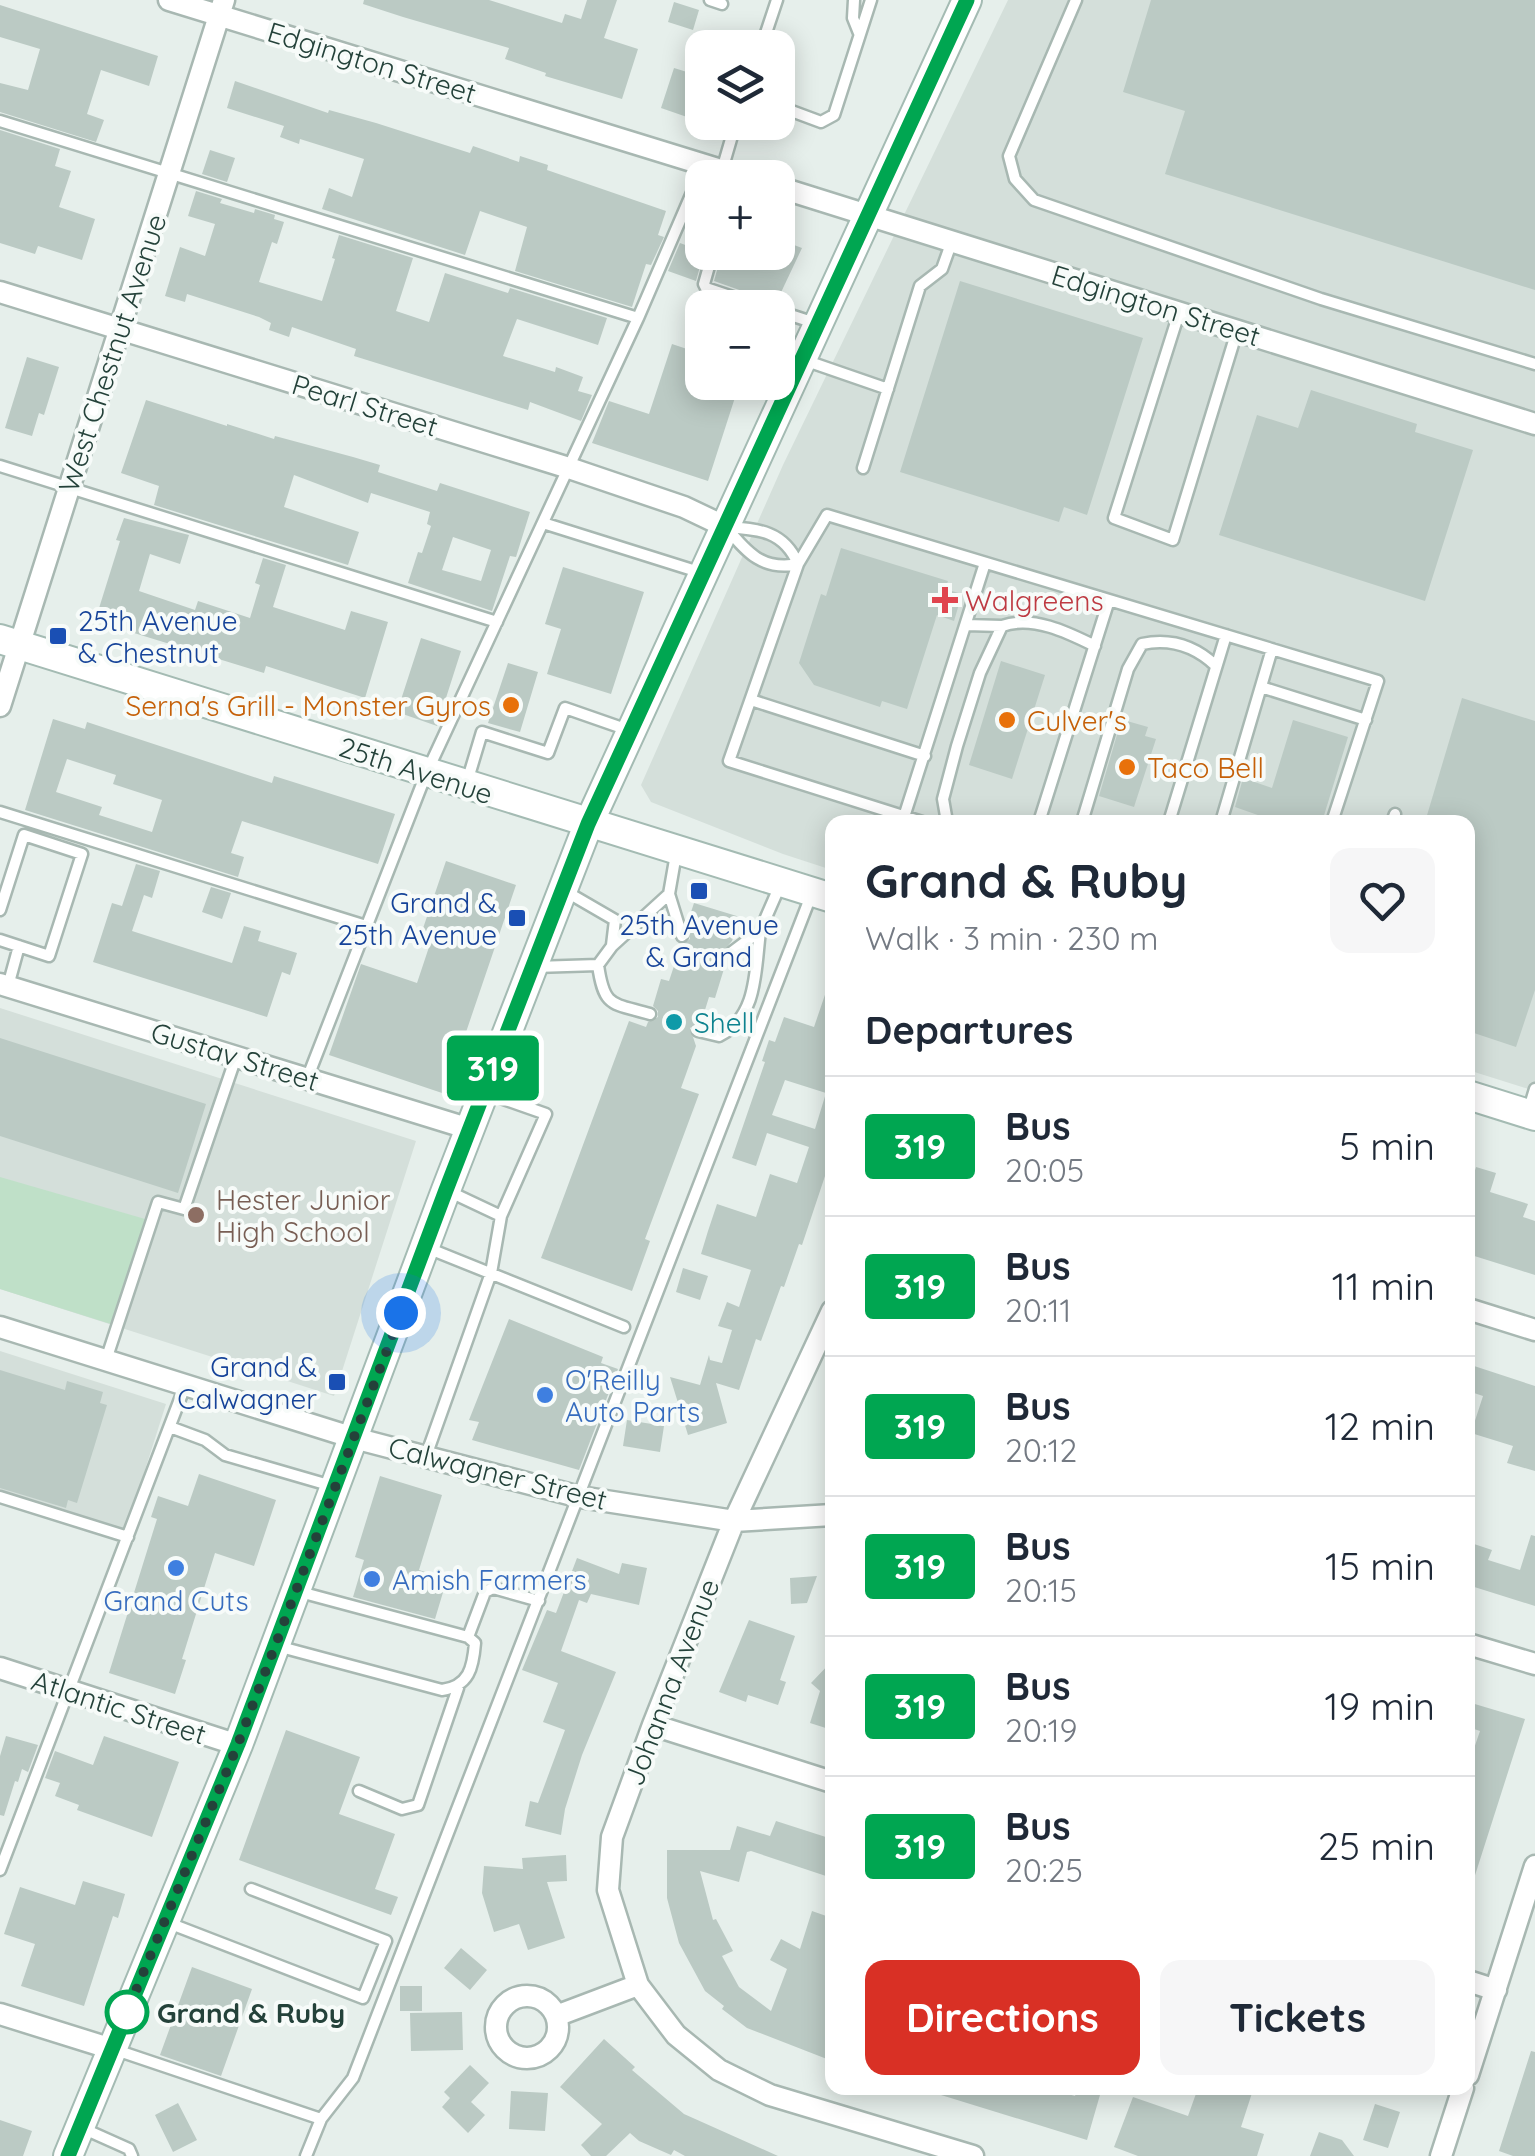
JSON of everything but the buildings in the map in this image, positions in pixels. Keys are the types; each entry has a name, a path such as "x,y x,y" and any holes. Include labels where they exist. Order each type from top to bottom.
{"main road":[{"path":"68,2156 238,1744 588,824 967,0"},
{"name":"25th Avenue","path":"10,642 823,895"},
{"path":"1475,1096 1532,1106"}],"street":[{"name":"Edgington Street","path":"168,0 221,8 690,160"},
{"name":"West Chestnut Avenue","path":"0,706 10,642 69,488 221,8"},
{"name":"Edgington Street","path":"795,192 1535,424"},
{"name":"Pearl Street","path":"0,292 569,468 684,507 726,528"},
{"name":"Gustav Street","path":"4,985 470,1129"},
{"path":"1475,1311 1535,1330"},
{"name":"Johanna Avenue","path":"825,1325 734,1521 653,1725 612,1836 608,1890 638,1985 676,2035 720,2070 770,2095 973,2156"},
{"name":"Calwagner Street","path":"0,1326 354,1438 580,1497 734,1521 825,1515"},
{"path":"1475,1646 1535,1664"},
{"name":"Atlantic Street","path":"0,1668 238,1744"},
{"path":"653,1725 825,1780"},
{"path":"1475,2054 1535,1866"},
{"path":"1475,1983 1496,1990"},
{"path":"556,2016 638,1985"},
{"path":"0,2014 112,2049"},
{"path":"1440,2156 1462,2095"}],"lane":[{"path":"710,0 722,4"},
{"path":"767,30 777,0"},
{"path":"854,0 853,18 860,34"},
{"path":"795,112 821,122 834,115 871,0"},
{"path":"1076,0 1009,156 1015,179 1034,200 1321,299 1535,364"},
{"path":"0,121 638,318"},
{"path":"862,468 920,286 942,269 952,241"},
{"path":"307,1079 426,774 638,318 685,244"},
{"path":"708,270 704,284 712,290"},
{"path":"1179,312 1114,518 1173,540 1238,331"},
{"path":"795,316 819,324"},
{"path":"803,360 888,389"},
{"path":"0,466 497,622"},
{"path":"898,815 730,761 798,564 827,515 1378,681 1334,815"},
{"path":"543,524 705,574"},
{"path":"726,528 747,554 780,568 798,564"},
{"path":"726,528 759,529 790,546 798,564"},
{"path":"905,815 985,563"},
{"path":"1041,815 1109,600"},
{"path":"966,625 1002,626 1017,621 1064,631 1095,646"},
{"path":"946,815 943,800 956,746 980,672 1002,626"},
{"path":"1171,815 1226,635"},
{"path":"1084,815 1128,669 1142,644 1161,640 1200,651 1216,666"},
{"path":"1223,815 1272,649"},
{"path":"1261,687 1366,720"},
{"path":"750,700 924,756"},
{"path":"466,786 482,732 548,753 565,708 632,732"},
{"path":"0,812 366,926"},
{"path":"0,910 24,836 22,819"},
{"path":"0,940 49,956 82,854 24,836"},
{"path":"676,851 668,894 682,936"},
{"path":"698,1031 719,1036 735,1028 752,998 760,931 781,882"},
{"path":"564,890 615,920 612,946"},
{"path":"650,1014 612,1003 602,992 598,966 612,946 668,894"},
{"path":"306,2156 321,2119 354,2078 606,1421 823,895"},
{"path":"732,952 760,931"},
{"path":"4,985 19,946"},
{"path":"533,967 598,966"},
{"path":"106,1360 158,1202 184,1209 236,1056"},
{"path":"426,1456 491,1273 501,1216 546,1114 484,1092"},
{"path":"446,1190 501,1216"},
{"path":"425,1246 624,1327"},
{"path":"0,1870 186,1385"},
{"path":"170,1427 206,1440 225,1455 335,1488"},
{"path":"0,1497 128,1537"},
{"path":"468,1637 489,1589 539,1601"},
{"path":"296,1591 468,1637 475,1643 467,1679 458,1688 418,1804 402,1809 359,1792"},
{"path":"276,1646 442,1690 458,1688"},
{"path":"0,1834 12,1838"},
{"path":"165,1922 363,1998 386,1942 251,1889"},
{"path":"112,2049 321,2119"},
{"path":"80,2127 128,2149 132,2156"}],"shaded area":[{"path":"1008,0 1535,0 1535,1091 1475,1072 1475,815 825,815 825,868 651,802 641,785 783,465"},
{"name":"Hester Junior High School","path":"0,1008 416,1141 334,1396 0,1289"},
{"path":"0,1351 166,1404 122,1542 0,1503"}],"green space":[{"path":"0,1177 152,1221 117,1326 0,1289"}],"bus line":[{"name":"319","path":"68,2156 238,1744 588,824 967,0"}],"place":[{"name":"Walgreens","path":"945,600"},
{"name":"25th Avenue & Chestnut","path":"58,636"},
{"name":"Serna's Grill - Monster Gyros","path":"511,705"},
{"name":"Culver's","path":"1007,720"},
{"name":"Taco Bell","path":"1127,767"},
{"name":"25th Avenue & Grand","path":"699,891"},
{"name":"Grand & 25th Avenue","path":"517,918"},
{"name":"Shell","path":"674,1022"},
{"name":"Hester Junior High School","path":"196,1215"},
{"name":"Grand & Calwagner","path":"337,1382"},
{"name":"O'Reilly Auto Parts","path":"545,1395"},
{"name":"Grand Cuts","path":"176,1568"},
{"name":"Amish Farmers","path":"372,1579"},
{"name":"Grand & Ruby","path":"127,2012"}],"route":[{"path":"127,2012 125,2017 238,1744 401,1313"}]}
